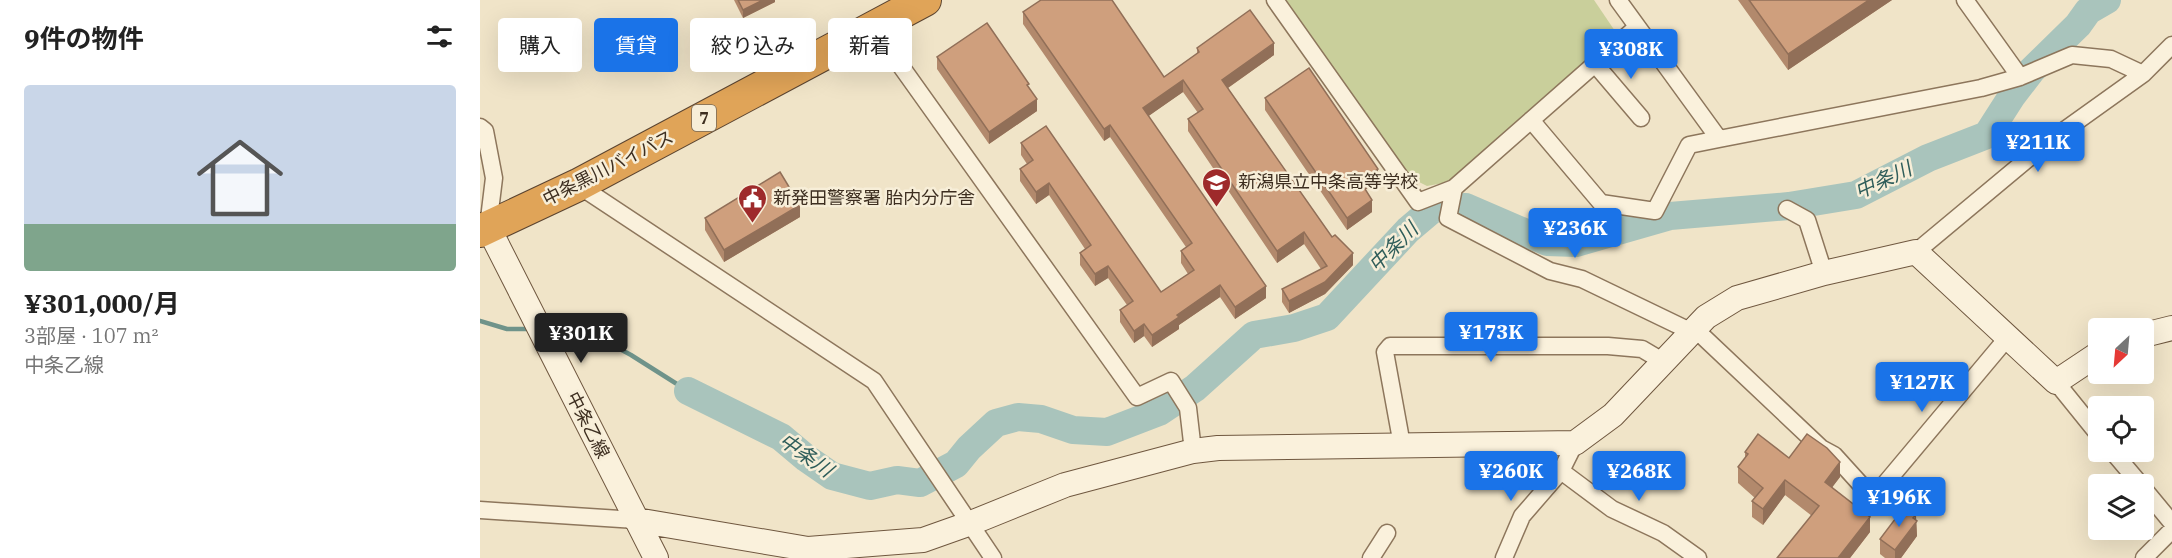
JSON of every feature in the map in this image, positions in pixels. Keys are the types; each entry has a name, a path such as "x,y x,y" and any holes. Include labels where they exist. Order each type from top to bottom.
{"highway":[{"name":"中条黒川バイパス","path":"890,18 925,0"},
{"name":"中条黒川バイパス","path":"484,229 579,185 828,51"}],"street":[{"path":"1275,0 1418,202 1454,188 1637,27"},
{"path":"1618,0 1719,139"},
{"path":"1965,0 2020,77"},
{"path":"1504,558 1522,516 1561,471 1575,443 1613,416 1706,317 1737,298 1824,273 1916,252 2048,142 2143,74 2172,45"},
{"path":"1531,120 1601,203 1655,211 1689,145 1981,88 2020,77 2072,55 2110,59 2143,74"},
{"path":"1595,64 1641,118"},
{"path":"905,72 1137,398 1171,381 1188,408 1193,451"},
{"path":"480,127 486,130 494,178 484,229"},
{"path":"579,185 874,381 993,558"},
{"path":"1454,188 1449,218 1550,271 1582,279 1693,331 1821,448 1834,455 1868,504 2008,338"},
{"path":"1787,209 1807,220 1824,273"},
{"name":"中条乙線","path":"484,229 656,558"},
{"path":"1916,252 2056,382 2088,422"},
{"path":"2154,332 2172,328"},
{"path":"1402,445 1385,352 1390,346 1608,345 1642,349 1664,362"},
{"path":"2056,382 2088,361"},
{"path":"480,510 636,520 808,549 922,540 1065,485 1193,451 1218,448 1575,443"},
{"path":"2121,462 2132,474"},
{"path":"1561,471 1612,509 1663,532 1698,558"},
{"path":"2154,501 2172,523"},
{"path":"2144,558 2172,531"},
{"path":"1371,558 1387,533"}],"green space":[{"path":"1286,0 1594,0 1617,34 1449,182 1427,186 1409,177"}],"building":[{"path":"738,0 763,0 743,10"},
{"path":"1041,0 1112,0 1164,77 1199,52 1197,48 1250,10 1274,43 1222,80 1332,237 1335,235 1353,253 1325,282 1289,301 1282,289 1327,266 1304,232 1277,251 1188,119 1203,109 1183,80 1143,108 1266,286 1235,307 1220,285 1152,335 1144,324 1134,331 1120,310 1133,301 1108,266 1095,274 1080,253 1091,245 1049,183 1036,192 1020,169 1033,160 1021,143 1046,126 1161,292 1194,270 1181,251 1192,243 1110,125 1104,129 1023,12"},
{"path":"1749,0 1869,0 1788,54"},
{"path":"987,23 1037,99 989,132 937,57"},
{"path":"1309,68 1378,169 1360,181 1372,200 1347,218 1265,98"},
{"name":"新発田警察署 胎内分庁舎","path":"780,172 800,205 724,250 705,218"},
{"path":"1758,434 1789,458 1807,434 1827,448 1840,462 1825,482 1870,517 1838,558 1777,558 1819,506 1785,480 1763,509 1752,501 1763,488 1738,467 1748,454 1745,452"},
{"path":"1905,506 1916,515 1913,518 1917,521 1895,550 1880,539"}],"waterway":[{"name":"中条川","path":"688,391 781,437 832,476 870,486 897,480 920,483 956,464 969,448 996,423 1018,417 1041,419 1073,430 1107,432 1159,412 1195,388 1254,335 1294,328 1327,317 1408,230 1434,208 1466,207 1547,242 1576,243 1670,216 1789,206 1856,195 1928,158 1987,135 2032,70 2078,25 2088,11 2107,0"},
{"path":"480,321 507,329 530,329"},
{"path":"548,329 583,329 631,355 688,391"}],"place":[{"name":"新潟県立中条高等学校","path":"1217,208"},
{"name":"新発田警察署 胎内分庁舎","path":"752,224"}]}
